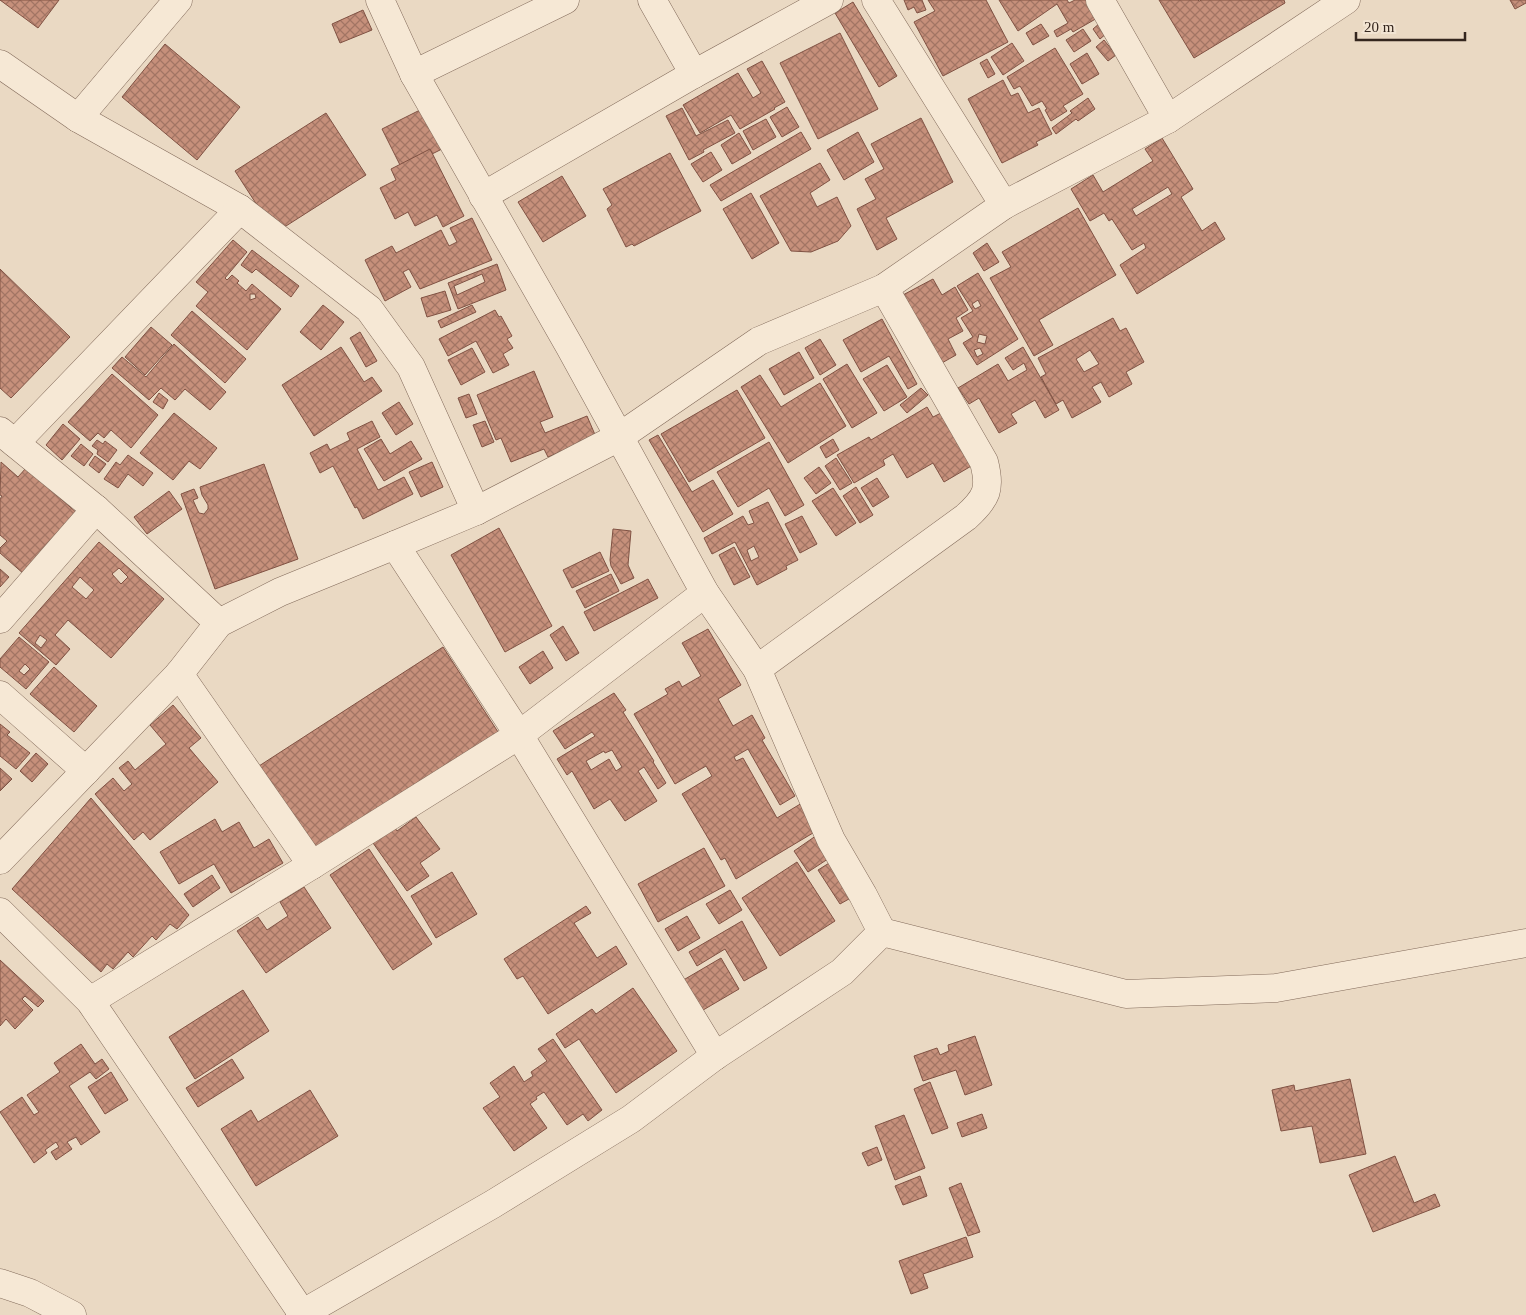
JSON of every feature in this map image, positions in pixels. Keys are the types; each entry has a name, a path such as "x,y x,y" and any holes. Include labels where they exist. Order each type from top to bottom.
{"street":[{"path":"78,118 178,0"},
{"path":"380,0 414,74 570,348 705,593 757,669 830,840 863,895 882,932 1126,994 1276,988 1526,943"},
{"path":"414,74 565,0"},
{"path":"652,0 694,74"},
{"path":"483,196 694,74 829,0"},
{"path":"876,0 1004,205"},
{"path":"1100,0 1168,119"},
{"path":"0,860 179,674 219,623 280,592 476,511 619,437 759,341 884,288 1004,205 1168,119 1346,0"},
{"path":"0,64 78,118 240,209 369,309 411,367 476,511"},
{"path":"219,623 96,509 8,437 240,209"},
{"path":"757,669 966,516 980,504 988,487 988,476 984,462 884,288"},
{"path":"0,619 96,509"},
{"path":"395,545 519,735 715,1056"},
{"path":"90,1001 519,735 705,593"},
{"path":"179,674 312,865"},
{"path":"0,695 86,771"},
{"path":"0,912 90,1001 301,1314 493,1204 631,1119 715,1056 842,972 882,932"},
{"path":"0,1282 30,1293 72,1315"}],"building":[{"path":"0,0 59,0 38,28"},
{"path":"904,0 922,0 926,10 917,13 914,7 908,10"},
{"path":"928,0 986,0 1008,42 943,76 914,22 935,11"},
{"path":"999,0 1067,0 1069,3 1075,0 1089,0 1099,17 1073,32 1071,29 1057,37 1054,31 1068,23 1057,4 1018,31"},
{"path":"1159,0 1284,0 1285,3 1194,58"},
{"path":"1510,0 1526,0 1526,3 1515,9"},
{"path":"853,2 897,76 879,87 835,13"},
{"path":"363,10 372,30 340,43 332,24"},
{"path":"1100,23 1107,33 1100,39 1093,29"},
{"path":"1041,24 1049,36 1033,45 1026,33"},
{"path":"1083,29 1091,41 1074,52 1066,40"},
{"path":"840,33 878,109 818,139 780,63"},
{"path":"1104,40 1116,55 1108,61 1096,47"},
{"path":"1012,43 1024,61 1003,75 991,57"},
{"path":"165,44 240,107 197,160 122,97"},
{"path":"1055,48 1083,94 1063,106 1067,111 1051,121 1042,101 1032,106 1020,86 1014,89 1007,77"},
{"path":"1087,53 1099,74 1082,84 1070,64"},
{"path":"987,59 995,74 988,78 980,63"},
{"path":"762,61 785,102 740,129 731,115 700,133 683,105 738,73 753,98 761,93 747,69"},
{"path":"1003,80 1011,96 1018,93 1028,113 1039,108 1052,134 1036,142 1038,145 1002,163 968,99"},
{"path":"1088,98 1095,109 1078,121 1076,119 1056,134 1052,128 1072,113 1070,111"},
{"path":"787,107 799,127 782,137 770,117"},
{"path":"424,108 444,148 402,169 382,129"},
{"path":"682,108 696,136 728,120 735,133 703,150 704,152 689,160 666,116"},
{"path":"326,113 366,175 275,233 235,171"},
{"path":"921,118 953,182 886,218 897,239 877,250 857,209 876,199 865,179 884,169 871,144"},
{"path":"766,119 776,137 753,150 743,131"},
{"path":"801,132 811,149 721,201 710,185"},
{"path":"858,132 874,162 844,180 827,150"},
{"path":"739,133 751,153 732,164 721,145"},
{"path":"1162,138 1193,189 1181,197 1202,231 1215,222 1225,239 1137,294 1120,265 1146,248 1144,243 1132,250 1112,219 1109,221 1104,213 1090,221 1071,189 1093,175 1103,192 1153,161 1145,149","holes":["1168,187 1172,194 1136,216 1132,209"]},
{"path":"430,149 464,216 443,227 437,215 415,226 408,212 395,219 380,188 396,180 391,169"},
{"path":"711,152 722,170 703,182 691,164"},
{"path":"670,153 701,211 634,246 632,244 626,247 607,209 612,205 603,189"},
{"path":"820,163 830,180 810,193 817,207 837,197 851,226 838,241 811,252 791,251 760,196"},
{"path":"562,176 586,216 543,242 518,202"},
{"path":"751,193 779,243 752,259 723,209"},
{"path":"1078,208 1116,275 1039,320 1053,345 1034,356 990,278 1011,267 1002,252"},
{"path":"472,218 492,260 420,289 409,269 403,272 411,287 385,301 365,260 392,246 396,253 441,230 449,246 457,242 450,228"},
{"path":"233,240 247,252 225,278 227,280 232,275 239,281 237,283 246,291 252,284 281,309 247,350 196,306 208,292 196,282","holes":["250,294 255,294 256,298 250,300"]},
{"path":"987,243 999,262 984,271 973,253"},
{"path":"252,250 299,286 291,297 256,269 252,273 241,265"},
{"path":"497,264 506,290 458,309 448,283","holes":["482,274 485,282 457,295 454,286"]},
{"path":"0,269 70,337 11,398 0,388"},
{"path":"978,273 1018,339 977,365 963,343 973,337 961,318 973,311 957,286","holes":["978,300 981,306 975,309 972,304","979,334 987,336 985,344 977,342","980,348 983,354 977,357 974,350"]},
{"path":"933,279 942,295 955,287 968,310 956,318 963,331 948,339 956,355 940,364 901,296"},
{"path":"445,291 451,310 427,317 421,298"},
{"path":"323,305 344,322 321,350 300,332"},
{"path":"472,305 476,312 441,328 438,321"},
{"path":"495,310 499,317 501,316 512,336 507,339 513,348 503,354 509,365 493,373 476,341 448,356 439,339"},
{"path":"192,311 246,359 225,383 171,335"},
{"path":"1113,318 1120,331 1126,328 1144,362 1126,372 1132,384 1109,397 1101,382 1092,387 1101,402 1072,418 1063,400 1056,404 1041,377 1046,374 1038,358","holes":["1090,350 1099,364 1084,372 1076,359"]},
{"path":"882,319 917,384 908,389 889,356 861,372 843,340"},
{"path":"151,327 172,345 145,375 125,357"},
{"path":"360,332 377,361 366,367 350,338"},
{"path":"820,339 836,365 820,375 805,348"},
{"path":"174,344 226,392 210,410 185,389 175,400 161,388 149,400 112,368 122,357 146,377"},
{"path":"341,347 364,382 372,377 382,391 314,436 282,385"},
{"path":"1023,347 1059,410 1045,418 1035,400 1011,414 1017,423 999,433 979,398 969,404 958,388 998,364 1008,381 1027,370 1024,363 1013,370 1005,358"},
{"path":"472,348 485,372 461,385 448,360"},
{"path":"799,352 814,378 784,395 769,369"},
{"path":"847,364 877,413 852,428 823,379"},
{"path":"887,365 907,397 884,411 863,379"},
{"path":"534,371 553,417 540,422 545,433 587,416 596,437 548,457 544,449 511,462 501,438 496,440 477,395"},
{"path":"112,374 158,415 131,448 111,430 104,438 98,433 90,441 68,422"},
{"path":"760,375 781,407 820,383 846,426 788,463 741,387"},
{"path":"921,388 928,395 907,413 900,405"},
{"path":"737,390 765,438 689,482 661,434"},
{"path":"159,393 168,400 163,409 153,402"},
{"path":"469,394 477,414 466,418 458,398"},
{"path":"399,402 413,424 396,435 382,413"},
{"path":"927,407 933,417 941,413 973,465 944,482 933,463 907,478 893,454 883,460 885,465 854,483 837,455 869,437 871,440"},
{"path":"174,413 217,448 200,469 189,461 173,480 140,453"},
{"path":"372,421 380,437 357,449 378,490 404,477 413,494 363,519 357,507 355,508 333,466 320,473 310,453 327,444 330,450 350,440 347,433"},
{"path":"485,421 494,442 482,447 473,425"},
{"path":"63,424 80,439 62,460 46,445"},
{"path":"658,435 692,492 713,480 733,514 703,532 649,440"},
{"path":"381,439 390,454 411,441 422,459 384,481 364,449"},
{"path":"833,439 839,450 826,458 820,447"},
{"path":"97,440 103,444 105,441 117,450 108,462 97,454 98,450 92,446"},
{"path":"769,442 804,505 785,516 769,488 738,507 717,472"},
{"path":"81,444 93,454 84,466 71,456"},
{"path":"128,455 153,473 143,486 128,474 118,488 104,479 116,462 120,465"},
{"path":"95,456 106,464 99,473 89,465"},
{"path":"836,458 852,483 840,490 825,466"},
{"path":"1,462 18,477 26,468 78,514 25,575 0,553 0,548 7,541 0,535"},
{"path":"432,462 443,487 421,497 409,472"},
{"path":"264,464 298,559 215,589 181,494 194,489 198,498 193,500 199,513 204,514 208,509 208,505 200,487"},
{"path":"819,467 831,483 816,494 804,478"},
{"path":"877,478 889,497 873,507 861,488"},
{"path":"856,487 873,515 860,523 843,496"},
{"path":"833,488 856,523 836,536 812,501"},
{"path":"169,491 182,509 147,534 134,517"},
{"path":"768,502 798,560 786,566 787,569 757,585 735,542 712,554 704,538 743,516 748,525 754,523 749,511","holes":["754,546 759,557 751,561 747,550"]},
{"path":"802,516 817,544 800,553 785,524"},
{"path":"499,528 552,626 505,652 451,555"},
{"path":"613,529 631,531 628,565 634,578 621,584 611,566 610,560"},
{"path":"99,542 164,599 111,658 68,620 55,635 70,649 56,665 19,633","holes":["119,568 128,577 121,584 112,574","80,577 94,590 86,599 72,587","40,635 47,640 41,648 35,643"]},
{"path":"734,547 750,577 734,585 719,555"},
{"path":"600,552 609,571 572,588 563,570"},
{"path":"0,569 9,577 0,587"},
{"path":"611,574 619,591 585,608 576,591"},
{"path":"648,579 658,598 594,631 584,612"},
{"path":"563,626 579,653 566,661 550,635"},
{"path":"708,629 741,685 718,699 733,726 752,715 765,738 762,740 795,796 780,805 748,749 734,757 736,761 743,758 777,818 802,803 818,830 736,879 725,858 721,860 682,794 712,776 706,766 675,784 634,714 668,694 665,689 679,681 682,687 701,676 682,643"},
{"path":"19,637 49,662 26,689 0,667 0,659","holes":["25,664 30,669 24,675 19,671"]},
{"path":"443,647 498,732 314,851 259,766"},
{"path":"543,651 553,668 530,684 519,667"},
{"path":"54,667 97,706 74,732 30,694"},
{"path":"614,693 626,710 623,712 666,783 658,789 644,767 638,771 657,801 625,821 610,799 594,809 572,771 567,775 557,759 595,736 592,732 565,749 553,731","holes":["612,750 622,767 616,771 609,759 591,770 586,761 604,751 605,753"]},
{"path":"173,705 201,738 189,748 218,782 150,840 143,832 134,840 95,794 113,778 124,791 132,784 119,768 128,761 135,770 166,744 150,725"},
{"path":"0,724 10,732 7,735 30,753 16,769 0,756"},
{"path":"36,753 48,764 32,782 20,771"},
{"path":"0,768 12,779 0,791"},
{"path":"91,798 189,915 177,929 170,924 156,940 152,936 133,957 128,952 113,969 107,964 101,972 12,889"},
{"path":"416,817 440,849 420,863 429,876 407,891 373,843 395,828 397,831"},
{"path":"215,819 222,832 239,822 254,848 269,839 283,863 231,893 214,864 179,884 160,852"},
{"path":"820,833 834,855 808,872 794,851"},
{"path":"704,848 725,886 658,922 638,884"},
{"path":"369,849 432,944 393,970 330,875"},
{"path":"834,860 856,895 840,904 818,870"},
{"path":"797,862 835,921 780,956 742,898"},
{"path":"452,872 477,914 436,938 411,896"},
{"path":"212,875 220,888 193,907 184,894"},
{"path":"304,887 331,928 266,973 237,931 258,917 267,930 288,916 280,902"},
{"path":"730,890 742,910 719,924 706,904"},
{"path":"586,906 591,913 574,923 597,958 616,946 627,964 548,1014 523,976 517,979 504,959"},
{"path":"687,916 700,938 678,951 665,929"},
{"path":"742,921 767,968 744,981 725,949 697,966 689,952"},
{"path":"721,958 739,989 698,1013 680,982"},
{"path":"0,960 44,1001 38,1007 25,996 22,999 33,1010 15,1029 6,1019 0,1026"},
{"path":"633,988 677,1051 616,1093 579,1039 565,1048 556,1034 592,1009 596,1014"},
{"path":"243,990 269,1031 195,1079 169,1037"},
{"path":"975,1036 992,1085 965,1095 956,1070 923,1081 914,1056 937,1048 940,1055 949,1051 948,1045"},
{"path":"553,1039 602,1110 588,1121 583,1114 567,1125 544,1092 530,1104 547,1128 514,1151 483,1108 500,1097 490,1083 514,1066 524,1082 533,1076 531,1072 547,1061 538,1049"},
{"path":"81,1044 95,1064 102,1059 109,1069 96,1079 90,1072 69,1086 100,1132 81,1145 76,1137 67,1142 72,1149 56,1160 51,1152 59,1147 56,1142 45,1150 47,1153 34,1163 0,1112 22,1097 34,1115 39,1112 27,1095 60,1072 54,1063"},
{"path":"232,1059 244,1078 198,1107 186,1088"},
{"path":"111,1072 128,1100 105,1114 88,1087"},
{"path":"1350,1079 1366,1154 1320,1163 1312,1126 1281,1131 1272,1090 1294,1085 1295,1091"},
{"path":"930,1082 948,1128 932,1134 914,1089"},
{"path":"310,1090 338,1136 256,1186 221,1129 251,1110 258,1122"},
{"path":"982,1114 987,1128 962,1137 957,1123"},
{"path":"904,1115 925,1168 895,1180 875,1126"},
{"path":"877,1147 882,1160 868,1166 862,1153"},
{"path":"1395,1156 1414,1203 1435,1194 1440,1206 1373,1232 1349,1175"},
{"path":"920,1176 927,1196 903,1205 895,1186"},
{"path":"961,1183 980,1232 968,1236 949,1188"},
{"path":"966,1237 973,1257 923,1274 928,1288 911,1294 899,1261"}]}
